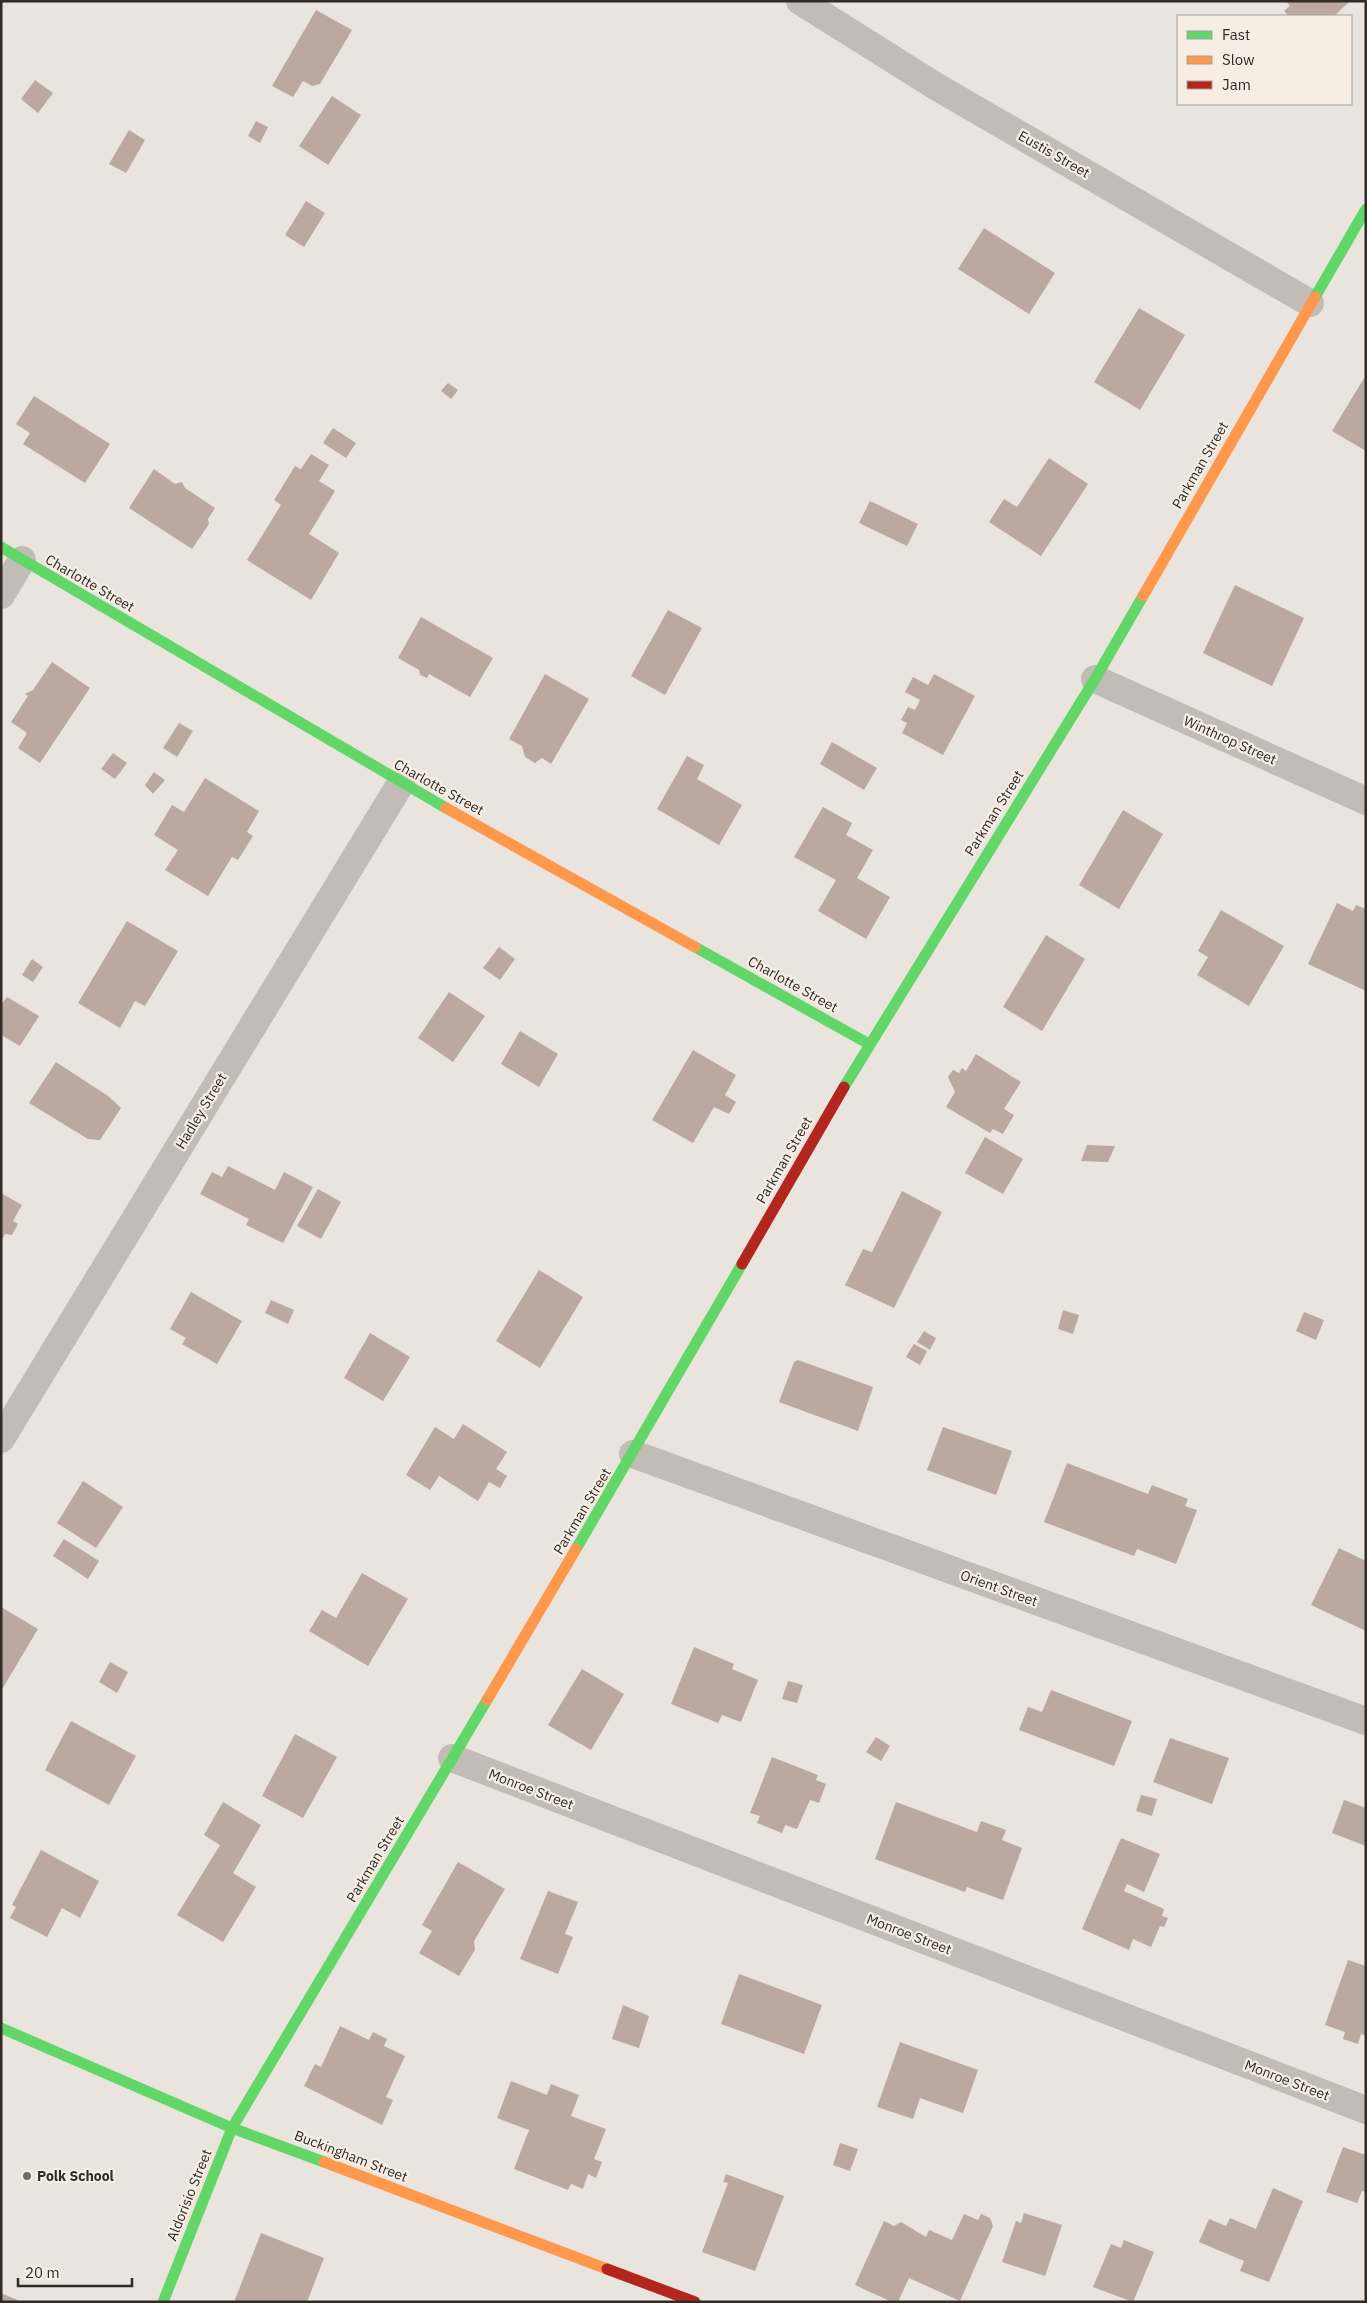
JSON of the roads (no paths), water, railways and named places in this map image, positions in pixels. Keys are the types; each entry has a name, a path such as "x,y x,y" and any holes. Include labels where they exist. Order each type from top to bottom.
{"street":[{"name":"Eustis Street","path":"800,1 937,87 1310,303"},
{"name":"Parkman Street","path":"232,2128 633,1454 869,1044 1095,679 1310,303 1366,210"},
{"path":"1,595 12,554"},
{"name":"Charlotte Street","path":"12,554 401,783 869,1044"},
{"name":"Winthrop Street","path":"1095,679 1366,801"},
{"name":"Hadley Street","path":"1,1439 401,783"},
{"name":"Orient Street","path":"633,1454 1366,1721"},
{"name":"Monroe Street","path":"452,1758 1366,2110"},
{"name":"Buckingham Street","path":"1,2028 232,2128 694,2302"},
{"name":"Aldorisio Street","path":"163,2302 232,2128"}],"place":[{"name":"Polk School","path":"27,2176"}]}
